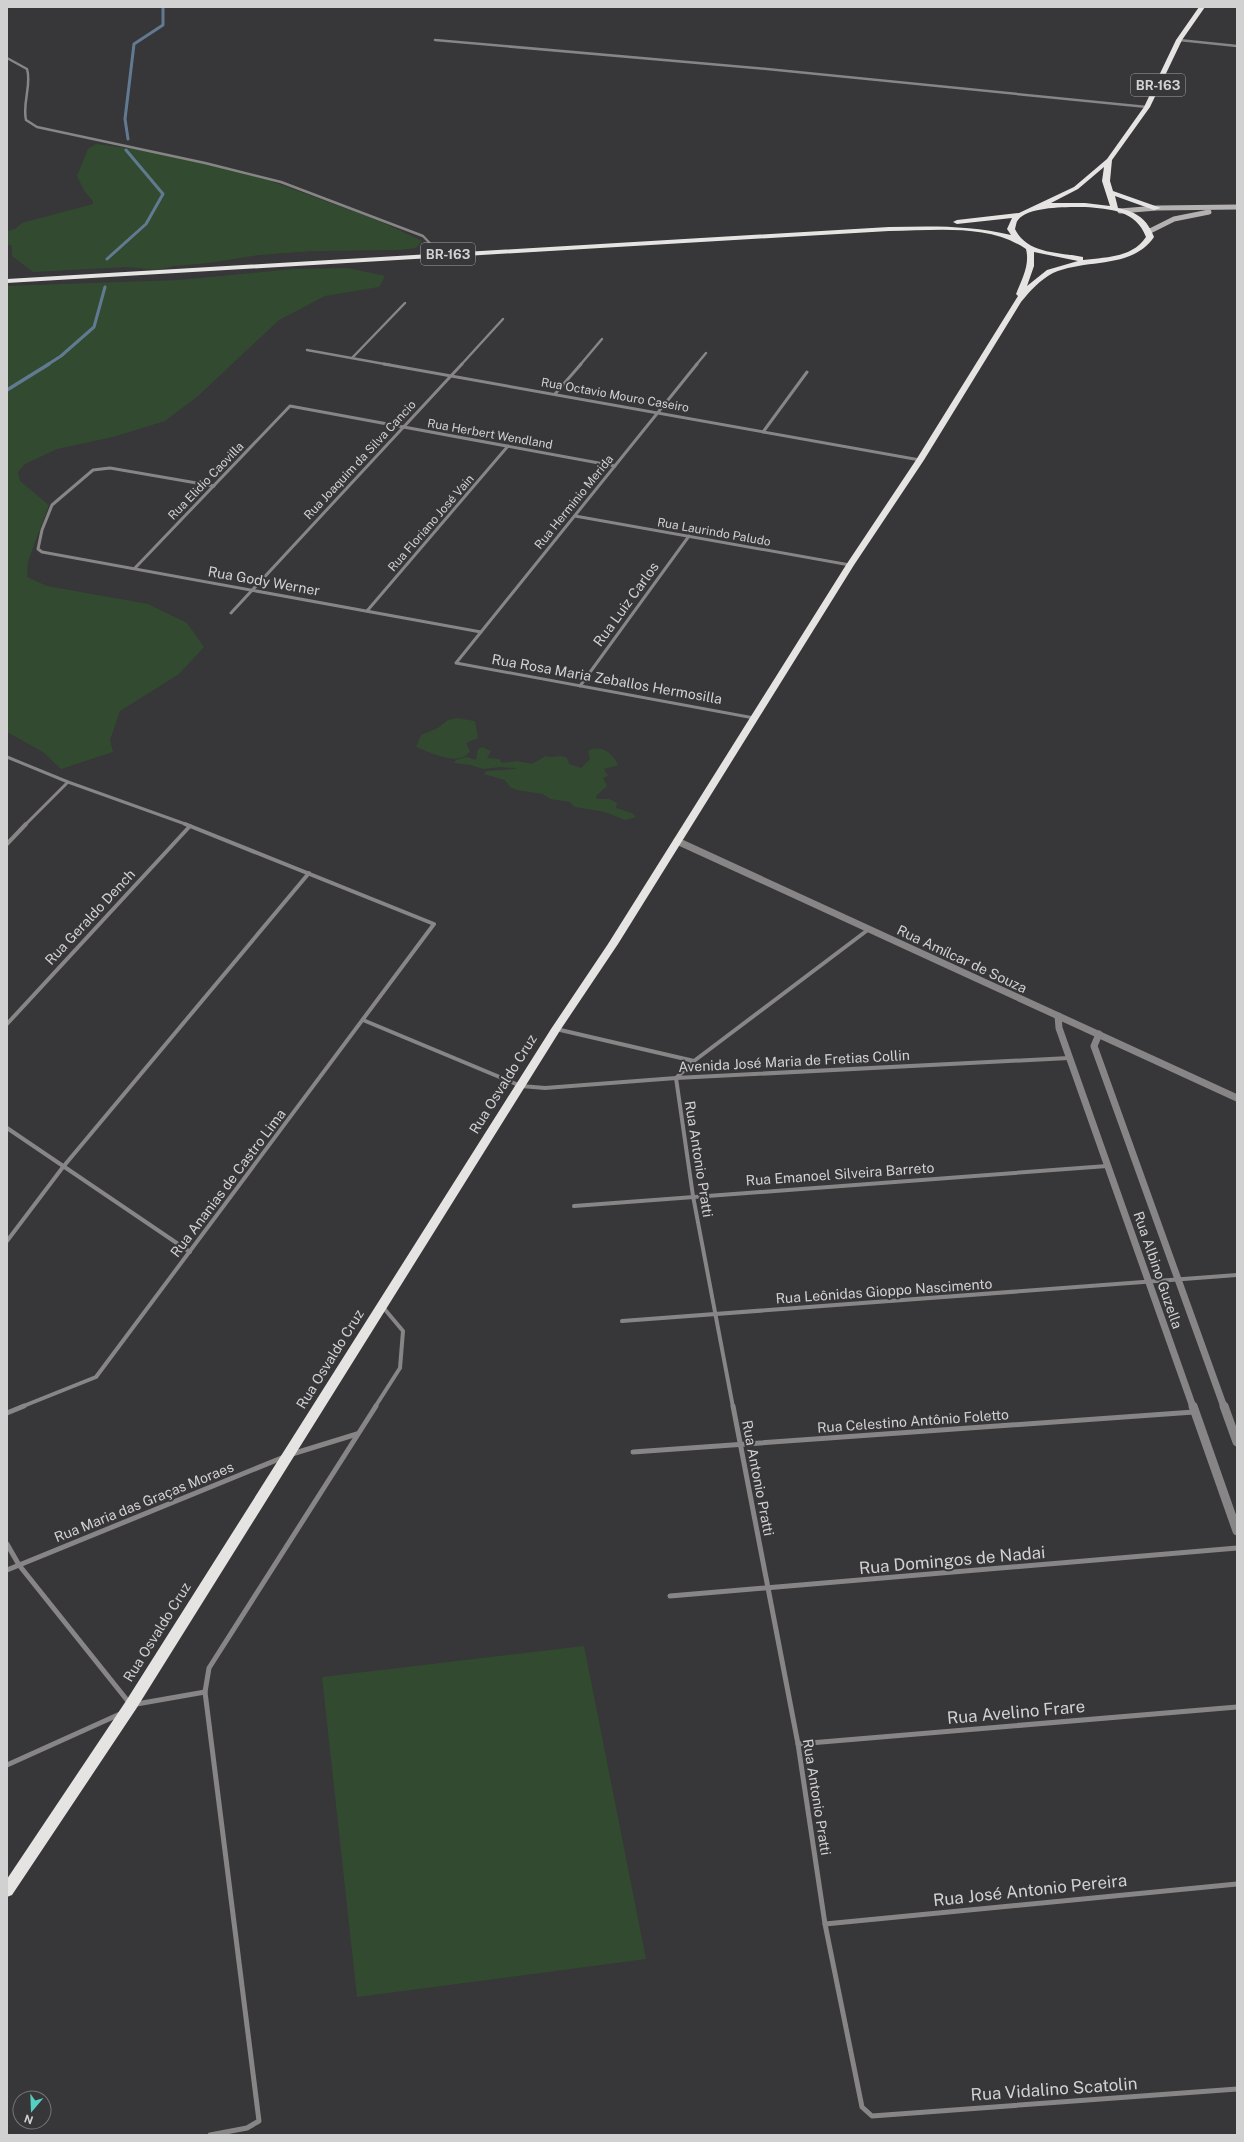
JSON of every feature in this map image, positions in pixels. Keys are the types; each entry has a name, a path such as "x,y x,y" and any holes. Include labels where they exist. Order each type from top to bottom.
{"highway":[{"name":"BR-163","path":"7,281 889,229 1020,215 1076,188 1110,160 1147,107 1179,40 1202,7"},
{"name":"BR-163","path":"1110,160 1106,181 1117,210"},
{"path":"1111,193 1157,208"},
{"name":"BR-163","path":"889,229 973,229 999,233 1016,239 1029,248 1061,257 1099,259 1124,255 1142,247 1150,237 1150,231 1138,219 1117,210 1076,204 1039,207"},
{"path":"1016,239 1012,234 1012,224 1020,215"},
{"path":"1018,301 1031,267 1032,259 1029,248"},
{"path":"1018,301 1036,281 1049,272 1073,264 1099,259"},
{"name":"Rua Osvaldo Cruz","path":"7,1891 129,1708 556,1029 613,944 850,565 920,460 1018,301"}],"main road":[{"path":"1117,210 1157,208 1237,208"},
{"path":"1150,231 1174,219 1237,208"}],"street":[{"path":"435,40 767,68 1147,107"},
{"path":"1179,40 1237,46"},
{"path":"7,58 27,69 29,74 24,112 26,120 37,127 205,162 281,182 423,236 441,255"},
{"path":"352,358 405,303"},
{"name":"Rua Joaquim da Silva Cancio","path":"231,613 503,319"},
{"path":"555,394 602,339"},
{"name":"Rua Octavio Mouro Caseiro","path":"307,350 920,460"},
{"name":"Rua Herminio Merida","path":"456,663 706,353"},
{"path":"763,432 807,372"},
{"name":"Rua Herbert Wendland","path":"290,406 615,466"},
{"name":"Rua Elidio Caovilla","path":"135,568 290,406"},
{"name":"Rua Floriano José Vain","path":"367,611 508,446"},
{"name":"Rua Gody Werner","path":"214,486 110,468 93,470 52,505 38,549 42,552 481,632"},
{"name":"Rua Laurindo Paludo","path":"575,516 850,565"},
{"name":"Rua Luiz Carlos","path":"580,686 689,536"},
{"name":"Rua Rosa Maria Zeballos Hermosilla","path":"456,663 754,718"},
{"path":"7,758 68,782 190,826 309,873 63,1167 7,1241"},
{"path":"7,844 68,782"},
{"name":"Rua Geraldo Dench","path":"7,1024 190,826"},
{"name":"Rua Amílcar de Souza","path":"677,841 1237,1098"},
{"name":"Rua Ananias de Castro Lima","path":"7,1413 96,1377 434,924 309,873"},
{"path":"676,1078 694,1061 869,929"},
{"name":"Rua Albino Guzella","path":"1058,1016 1058,1028 1237,1531"},
{"name":"Avenida José Maria de Fretias Collin","path":"363,1020 521,1086 545,1088 676,1078 1069,1058"},
{"path":"556,1029 694,1061"},
{"name":"Rua Albino Guzella","path":"1099,1034 1094,1046 1237,1442"},
{"name":"Rua Antonio Pratti","path":"676,1078 693,1196 798,1744 825,1924 862,2107 872,2116"},
{"path":"7,1128 190,1252"},
{"name":"Rua Emanoel Silveira Barreto","path":"574,1206 1108,1166"},
{"name":"Rua Leônidas Gioppo Nascimento","path":"622,1322 1237,1275"},
{"path":"210,2135 247,2128 259,2121 205,1692 209,1668 400,1368 404,1331 381,1306"},
{"name":"Rua Celestino Antônio Foletto","path":"633,1452 1194,1412"},
{"name":"Rua Maria das Graças Moraes","path":"7,1570 290,1454 357,1434"},
{"path":"7,1544 19,1565 129,1708"},
{"name":"Rua Domingos de Nadai","path":"670,1596 768,1589 1237,1548"},
{"path":"7,1765 129,1708 205,1692"},
{"name":"Rua Avelino Frare","path":"798,1744 1237,1707"},
{"name":"Rua José Antonio Pereira","path":"825,1924 1237,1884"},
{"name":"Rua Vidalino Scatolin","path":"872,2116 1237,2089"}],"green space":[{"path":"96,144 141,150 229,169 268,180 377,220 422,241 416,248 400,250 312,251 259,255 208,263 174,266 158,270 127,267 33,272 12,256 12,246 7,244 7,231 15,229 22,223 93,204 93,201 85,192 77,176 88,149"},
{"path":"348,268 385,276 379,287 325,296 279,320 198,396 165,421 113,437 57,449 25,464 18,472 20,481 49,505 28,561 27,577 47,586 148,604 187,623 204,647 179,674 120,711 110,740 113,752 61,769 43,752 7,732 7,286 179,280 294,269"},
{"path":"457,718 475,721 478,738 466,743 470,751 465,756 452,759 436,755 416,747 421,735 438,728 448,720"},
{"path":"482,747 491,751 487,758 499,759 502,763 517,761 532,764 546,756 562,756 567,758 569,764 581,768 590,759 588,751 593,749 602,749 610,753 618,765 604,769 608,776 603,778 607,786 596,796 597,799 609,799 617,803 616,808 632,813 636,817 625,820 605,812 575,807 570,802 550,799 543,794 517,790 510,787 505,780 484,774 486,771 516,768 500,767 483,769 471,765 454,763 456,760 466,757 476,760 478,749"},
{"path":"584,1646 646,1959 357,1997 322,1677"}],"waterway":[{"path":"128,139 125,119 134,44 163,25 163,7"},
{"path":"107,259 146,224 163,194 126,150"},
{"path":"47,365 61,356 94,327 105,287"},
{"path":"7,390 49,364"}]}
